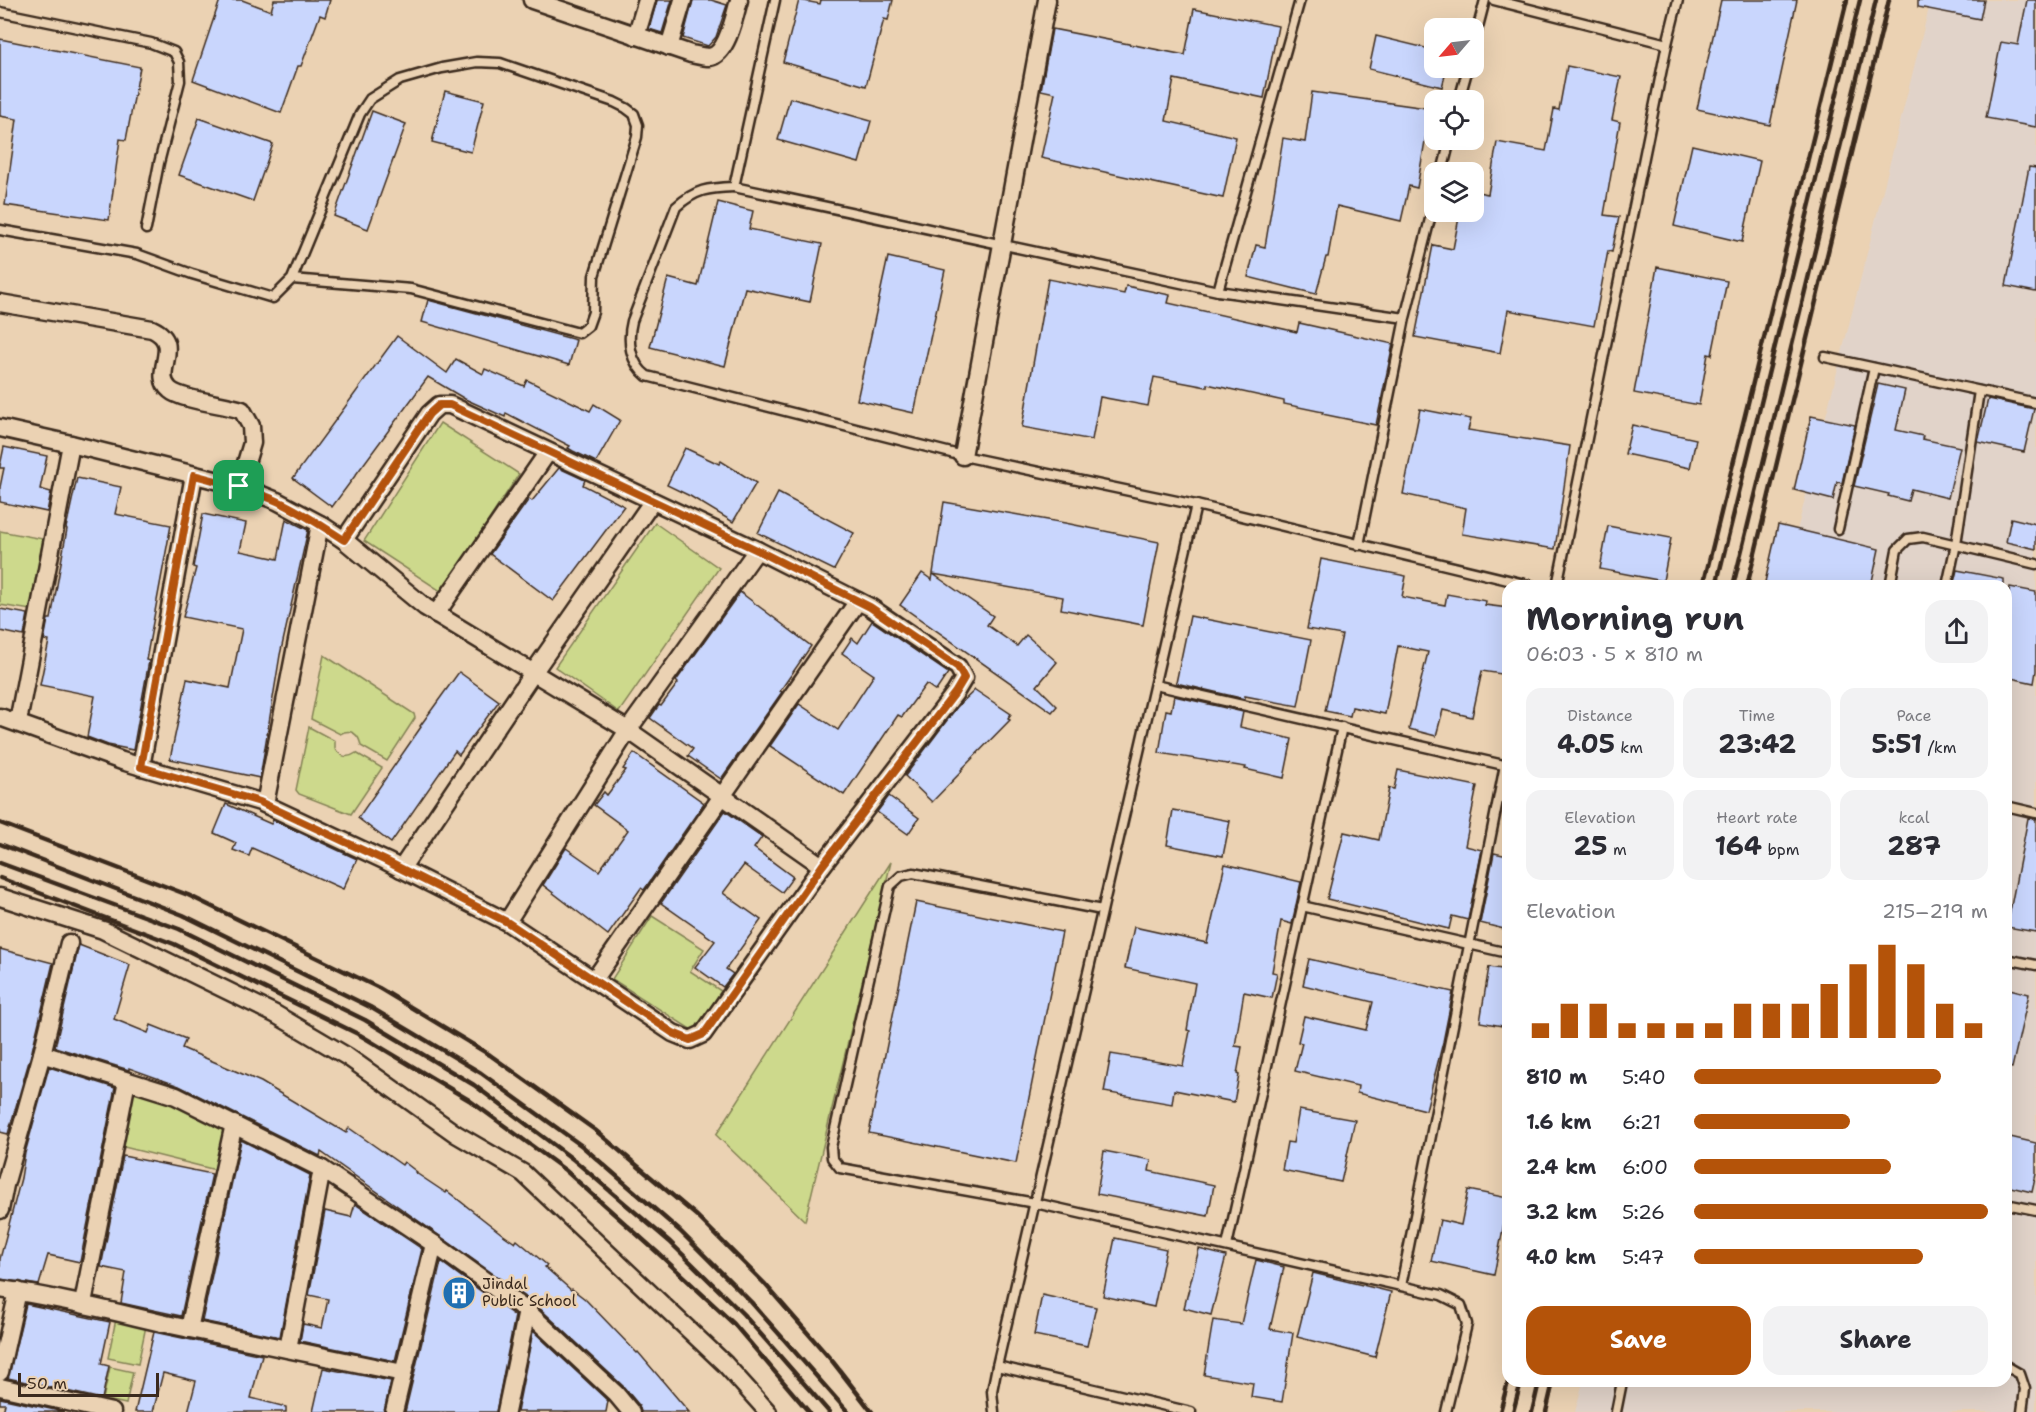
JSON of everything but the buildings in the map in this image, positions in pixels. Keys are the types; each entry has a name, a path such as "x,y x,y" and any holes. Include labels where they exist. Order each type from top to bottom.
{"street":[{"path":"636,36 647,0"},
{"path":"669,47 683,0"},
{"path":"542,2 669,47 710,57 721,51 740,0"},
{"path":"963,456 1047,0"},
{"path":"0,303 97,318 152,329 163,334 167,352 165,383 170,391 190,399 227,404 242,410 251,426 252,443 239,486"},
{"path":"0,717 141,767 265,804 507,922 673,1033 690,1040 704,1034 822,866 955,693 964,678 958,667 870,607 757,550 450,405 439,405 429,414 344,540"},
{"path":"0,428 239,486 277,501 344,540 425,607 628,730 822,866"},
{"path":"18,722 71,444"},
{"path":"436,614 548,452"},
{"path":"141,767 194,475"},
{"path":"401,869 652,502"},
{"path":"265,804 320,524"},
{"path":"507,922 628,730 757,550"},
{"path":"594,980 858,601"},
{"path":"0,897 102,930 275,1014 348,1057 456,1134 523,1173 725,1364 768,1412"},
{"path":"0,1210 4,1173 42,1054 69,943"},
{"path":"42,1054 176,1096 322,1168 527,1311 616,1394 631,1412"},
{"path":"83,1303 127,1081"},
{"path":"189,1329 234,1124"},
{"path":"288,1349 322,1168"},
{"path":"394,1412 434,1244"},
{"path":"0,1289 83,1303 189,1329 403,1373"},
{"path":"0,1372 18,1291"},
{"path":"506,1412 527,1311"},
{"path":"0,1387 112,1412"},
{"path":"612,1412 616,1394"}],"lane":[{"path":"734,187 775,0"},
{"path":"1218,291 1300,0"},
{"path":"1480,18 1485,0"},
{"path":"1494,0 1667,44"},
{"path":"1558,580 1667,44 1678,0"},
{"path":"0,12 151,43 174,52 179,62 180,81 159,164 146,229"},
{"path":"0,230 137,254 192,274 273,298 292,279 360,114 370,99 400,80 442,68 477,62 500,63 614,102 634,114 638,125 637,137 594,276 593,312 588,326 579,333 411,289 292,279"},
{"path":"1405,318 1218,291 734,187 706,188 687,197 676,207 629,335 633,358 638,369 647,376 963,456 1196,505 1508,580"},
{"path":"1359,545 1405,318 1429,222"},
{"path":"1825,357 2036,404"},
{"path":"1838,529 1874,368"},
{"path":"1948,580 1956,544 1979,391"},
{"path":"994,1412 992,1391 997,1366 1196,505"},
{"path":"1891,580 1897,550 1908,539 1923,537 2036,564"},
{"path":"1155,684 1502,764"},
{"path":"1227,1246 1342,727"},
{"path":"1401,1286 1502,784"},
{"path":"2012,807 2036,813"},
{"path":"1102,910 913,873 901,876 890,886 831,1147 832,1158 840,1168 1035,1203 1441,1295 1461,1305 1467,1324 1446,1412"},
{"path":"1302,906 1502,952"},
{"path":"2012,960 2036,965"},
{"path":"2012,1205 2036,1210"},
{"path":"997,1366 1191,1412"},
{"path":"2012,1369 2020,1374 2025,1389 2022,1412"},
{"path":"1616,1412 1621,1387"}],"shaded area":[{"path":"1931,0 2036,0 2036,1412 1575,1412 1582,1387 2012,1387 2012,580 1785,580"}],"green space":[{"path":"440,423 519,474 442,592 364,541"},
{"path":"655,523 719,568 619,712 555,667"},
{"path":"0,531 43,539 31,610 0,605"},
{"path":"324,655 414,714 415,718 387,761 361,746 354,733 340,734 311,719"},
{"path":"309,727 335,741 335,748 341,755 350,756 356,753 382,768 351,814 299,794 296,790"},
{"path":"891,862 805,1221 716,1135"},
{"path":"652,916 704,949 690,971 721,991 695,1032 612,979"},
{"path":"134,1087 227,1128 216,1170 120,1146"},
{"path":"116,1319 146,1326 138,1364 108,1358"},
{"path":"110,1367 133,1372 126,1404 103,1399"}],"railway":[{"path":"1704,580 1847,0"},
{"path":"1717,580 1860,0"},
{"path":"1734,580 1876,0"},
{"path":"1748,580 1889,0"},
{"path":"0,823 188,895 379,988 490,1055 595,1130 697,1216 764,1283 833,1362 872,1412"},
{"path":"0,844 183,915 370,1007 481,1073 582,1146 680,1231 751,1302 848,1412"},
{"path":"0,863 179,929 365,1020 474,1085 574,1160 670,1242 743,1314 829,1412"},
{"path":"0,878 174,944 360,1035 469,1100 565,1170 658,1253 734,1324 809,1412"},
{"path":"1500,1412 1507,1387"},
{"path":"1513,1412 1520,1387"},
{"path":"1532,1412 1538,1387"},
{"path":"1546,1412 1552,1387"}],"place":[{"name":"Jindal Public School","path":"459,1293"}],"route":[{"path":"439,405 450,405 757,550 870,607 958,667 964,678 955,693 822,866 704,1034 690,1040 673,1033 507,922 386,861 260,802 141,767 194,475 239,486 277,501 344,540 429,414 439,405"}]}
